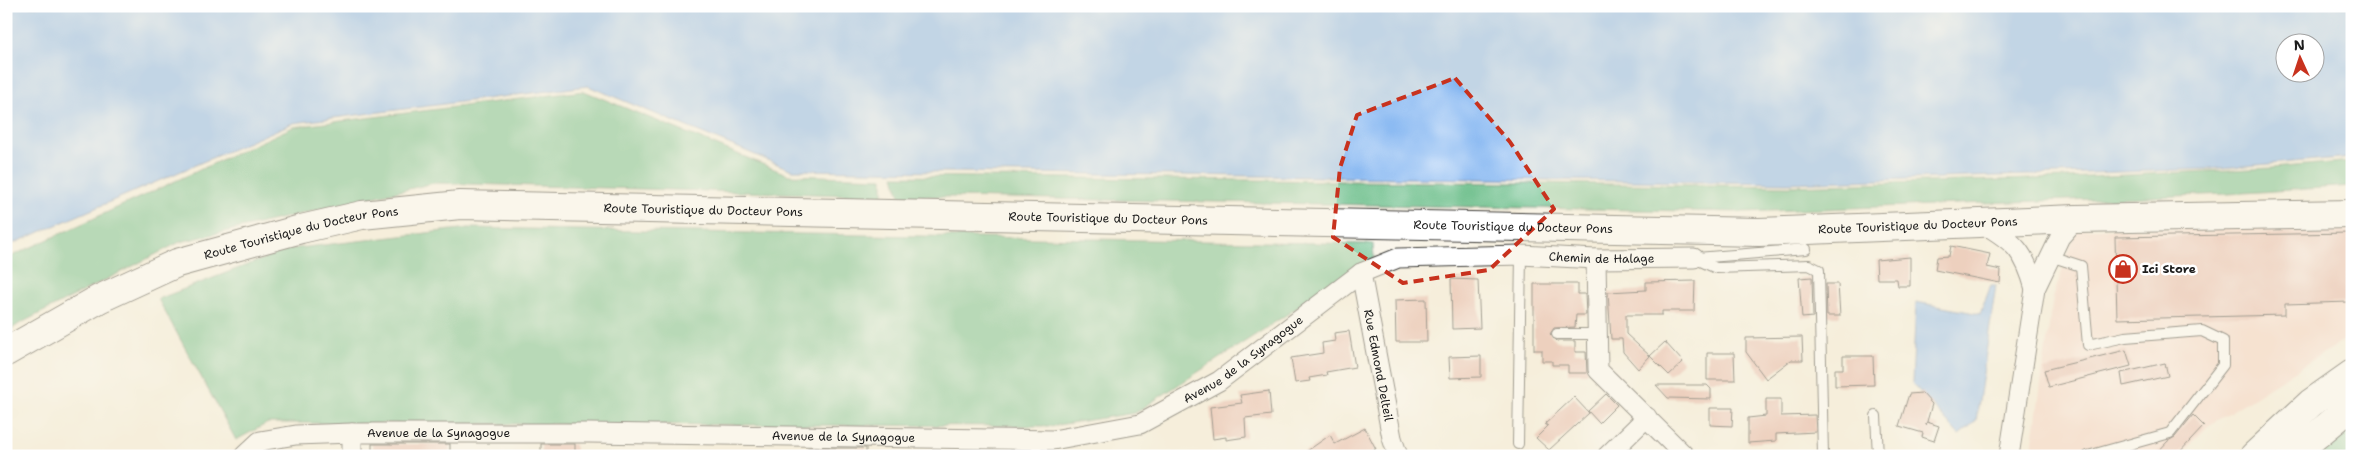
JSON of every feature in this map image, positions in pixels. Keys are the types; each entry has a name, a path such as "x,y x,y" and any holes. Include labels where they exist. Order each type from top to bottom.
{"highway":[{"name":"Route Touristique du Docteur Pons","path":"6,352 99,299 177,263 301,229 362,215 460,205 1759,232 1981,222 2240,215"},
{"path":"2240,215 2352,206"},
{"path":"2240,215 2352,214"},
{"path":"2254,456 2311,403 2352,374"},
{"path":"2291,456 2352,406"}],"street":[{"path":"2007,455 2035,289 2060,237 2076,219"},
{"path":"1981,222 2009,238 2029,268 2035,289"},
{"name":"Chemin de Halage","path":"1398,258 1521,255 1596,259 1694,258"},
{"name":"Avenue de la Synagogue","path":"244,456 260,441 296,435 352,433 589,432 1053,440 1140,424 1219,382 1361,273 1398,258"},
{"path":"1596,259 1598,370 1684,456"},
{"name":"Rue Edmond Delteil","path":"1361,273 1392,438 1398,456"},
{"path":"1608,456 1647,418"},
{"path":"352,433 352,456"}],"lane":[{"name":"Chemin de Halage","path":"1694,258 1806,249"},
{"path":"1518,444 1521,255"},
{"path":"2050,256 2081,266 2088,345 2125,337 2202,331 2223,341 2223,365 2170,433 2088,456"},
{"path":"1694,258 1716,268 1809,265 1819,270 1823,456"},
{"path":"1557,334 1598,334"},
{"path":"1876,416 1878,456"}],"highlighted area":[{"path":"1455,78 1510,142 1554,209 1489,270 1403,283 1333,237 1340,168 1357,115"}],"shaded area":[{"path":"2352,228 2352,335 2208,426 2180,456 2031,456 2053,297 2077,229"}],"green space":[{"path":"584,91 789,175 883,178 883,196 434,183 180,242 19,324 6,333 6,261 14,255 293,127"},
{"path":"2352,161 2352,186 2228,194 1742,212 900,196 894,176 1789,186 2067,178 2271,168"},
{"path":"469,228 1373,244 1374,258 1135,413 1051,426 268,423 236,440 158,299 289,249"},
{"path":"2352,425 2352,456 2313,456 2329,439"}],"water":[{"path":"6,6 2352,6 2352,157 2209,169 1787,183 792,170 588,86 293,123 12,244 6,249"},
{"path":"1991,285 1996,285 1976,421 1959,435 1912,383 1916,302 1980,314"}],"building":[{"path":"2352,233 2352,288 2348,288 2349,302 2285,304 2285,315 2117,319 2115,237"},
{"path":"1951,246 1990,254 1987,267 2001,270 2000,283 1935,270 1937,257 1949,256"},
{"path":"1910,257 1910,286 1898,286 1897,279 1877,279 1876,260"},
{"path":"1812,277 1813,317 1802,318 1799,278"},
{"path":"1451,279 1478,280 1480,328 1452,329"},
{"path":"1695,281 1694,311 1662,311 1662,315 1626,315 1626,334 1650,356 1638,369 1623,352 1622,339 1611,339 1608,292 1646,290 1646,282"},
{"path":"1534,284 1578,284 1578,294 1585,294 1586,315 1576,315 1575,327 1554,328 1550,334 1557,341 1575,341 1575,352 1586,352 1587,373 1568,373 1568,365 1552,365 1552,361 1542,361 1542,350 1534,350"},
{"path":"1826,284 1838,284 1840,316 1827,316"},
{"path":"1426,299 1427,342 1396,342 1395,300"},
{"path":"1349,331 1355,367 1326,372 1327,375 1309,378 1310,381 1295,383 1291,358 1323,353 1322,343 1335,341 1334,333"},
{"path":"1802,337 1803,360 1791,360 1766,379 1746,352 1746,338"},
{"path":"1665,342 1683,362 1669,375 1650,356"},
{"path":"2126,350 2131,366 2049,387 2044,370"},
{"path":"1707,353 1734,353 1735,380 1707,380"},
{"path":"1481,356 1481,377 1450,378 1449,357"},
{"path":"1843,356 1873,356 1874,385 1835,386 1835,369 1843,369"},
{"path":"2165,363 2168,376 2123,386 2121,373"},
{"path":"1656,385 1707,385 1711,389 1711,399 1668,398"},
{"path":"1269,391 1271,415 1245,418 1246,437 1226,440 1226,437 1213,439 1210,407 1242,403 1240,395"},
{"path":"1922,393 1932,404 1926,425 1927,422 1939,426 1934,441 1922,437 1923,433 1899,426 1909,394"},
{"path":"1606,394 1617,405 1599,423 1588,411"},
{"path":"1574,397 1589,413 1549,450 1536,438 1548,426 1545,424"},
{"path":"1766,399 1781,399 1781,416 1815,415 1816,432 1776,434 1776,441 1748,443 1748,418 1766,416"},
{"path":"1710,408 1733,408 1732,426 1710,425"},
{"path":"2193,415 2204,426 2176,456 2154,456 2168,441 2175,437"},
{"path":"1365,428 1376,449 1373,450 1376,456 1300,456 1330,435 1335,444"},
{"path":"372,444 450,444 450,456 372,456"},
{"path":"541,444 575,444 575,456 541,456"},
{"path":"808,448 866,448 866,456 808,456"}],"place":[{"name":"Ici Store","path":"2123,269"}]}
